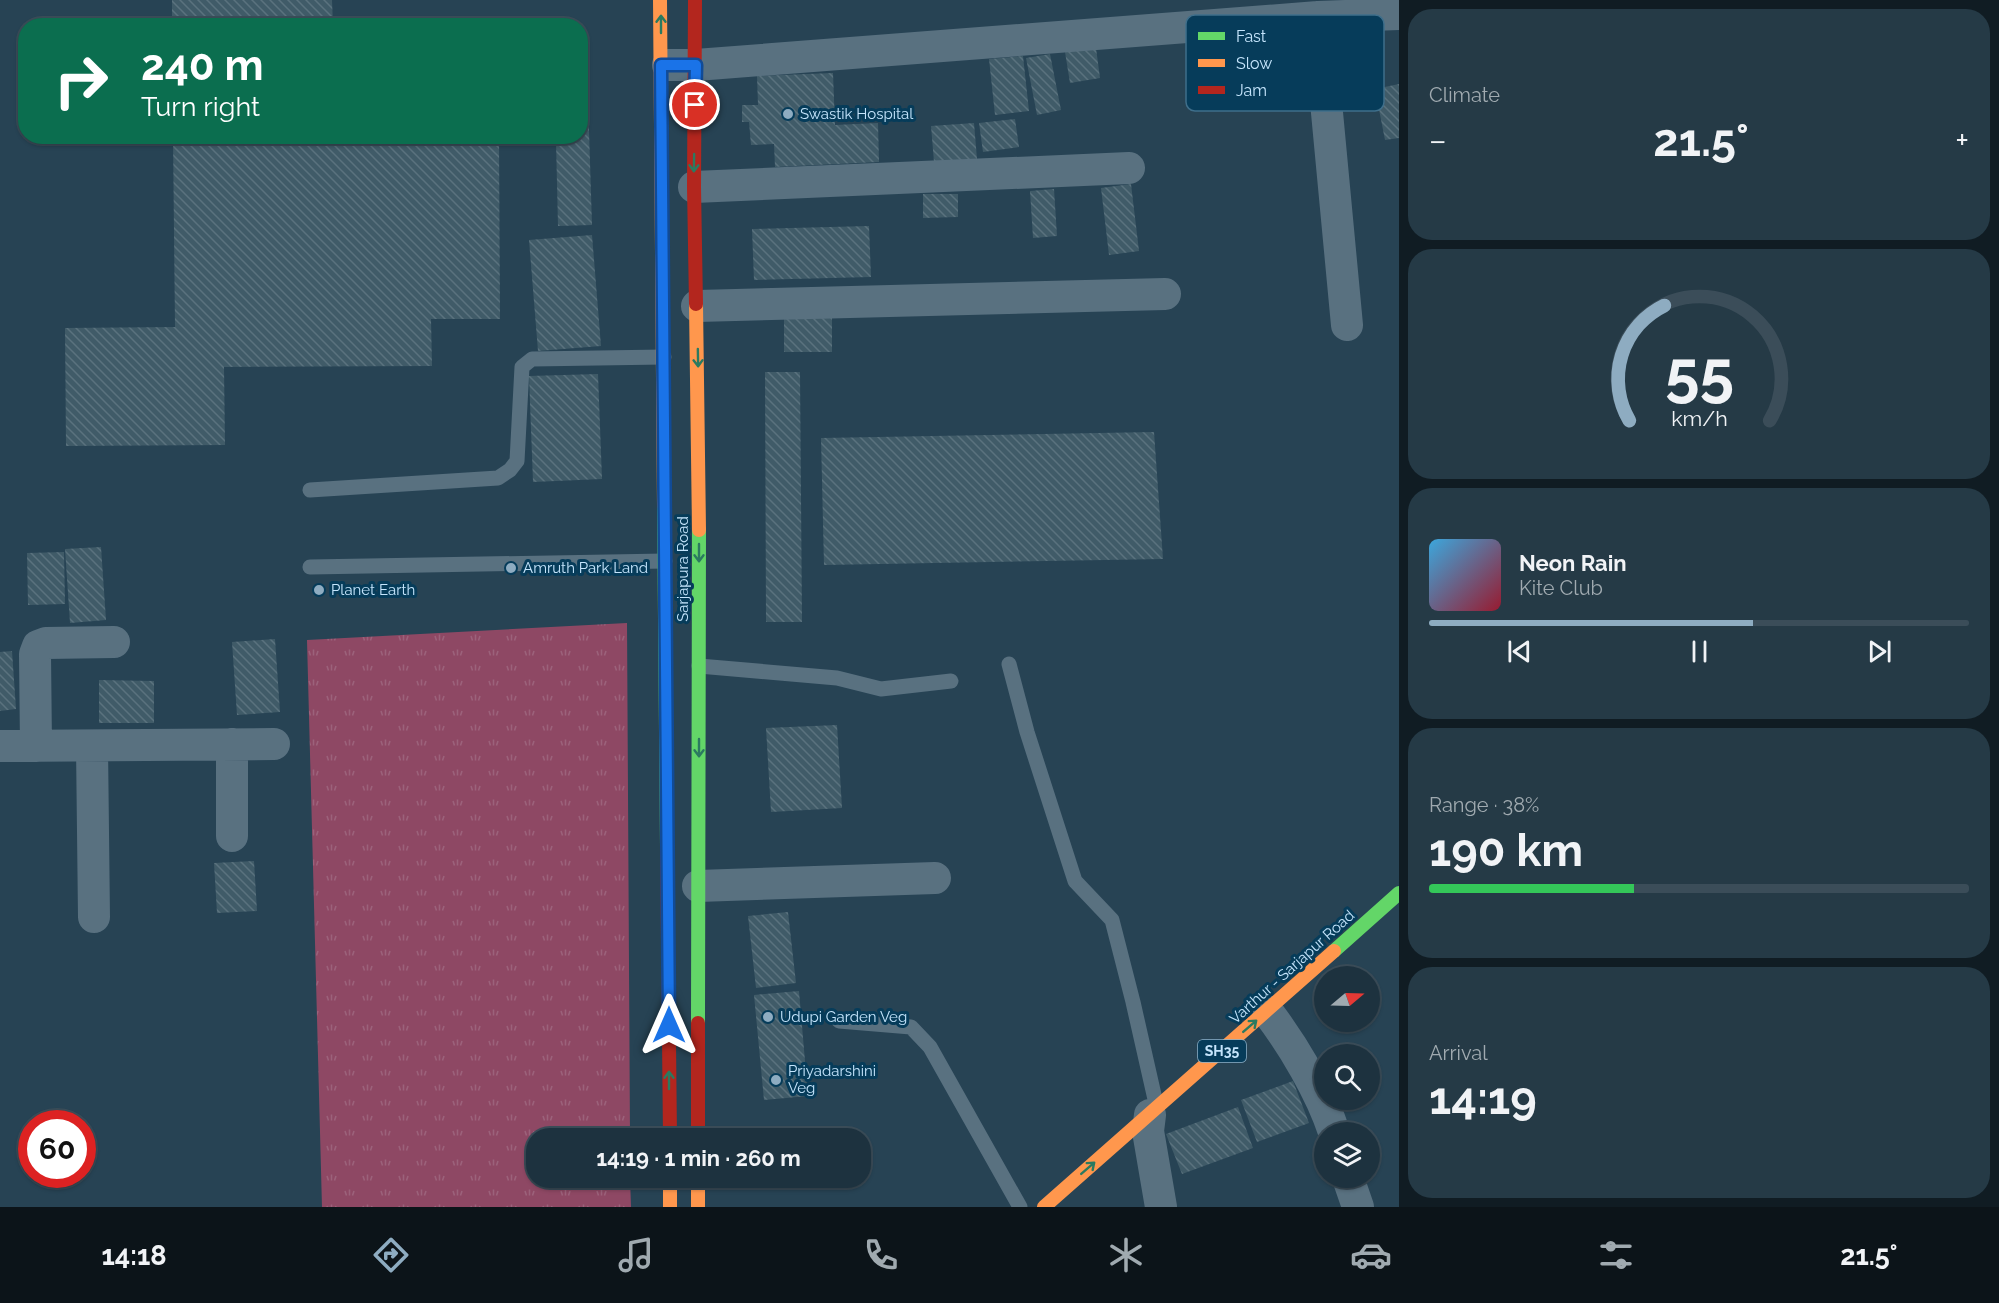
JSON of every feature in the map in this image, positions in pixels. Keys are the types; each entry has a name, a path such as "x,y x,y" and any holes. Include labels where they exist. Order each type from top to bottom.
{"main road":[{"name":"Sarjapura Road","path":"660,0 670,1128"},
{"name":"Sarjapura Road","path":"695,0 694,187 699,432 698,1128"},
{"name":"Varthur - Sarjapur Road","path":"1044,1207 1275,1023 1399,893"},
{"name":"Varthur - Sarjapur Road","path":"1065,1207 1158,1116"},
{"path":"670,1188 670,1207"},
{"path":"698,1188 698,1207"}],"street":[{"path":"1372,15 1399,14"},
{"path":"661,65 696,65 1186,27"},
{"path":"1327,111 1347,325"},
{"path":"694,187 1129,168"},
{"path":"697,306 1165,294"},
{"path":"36,746 35,654 38,646 46,643 114,642"},
{"path":"232,744 232,836"},
{"path":"0,746 274,744"},
{"path":"92,746 94,917"},
{"path":"698,886 935,878"},
{"path":"1275,1023 1326,1108 1331,1122"},
{"path":"1158,1116 1161,1207"},
{"path":"1351,1188 1358,1207"}],"lane":[{"path":"310,490 498,478 510,470 517,461 522,367 526,363 532,359 664,357"},
{"path":"310,567 665,561"},
{"path":"1009,664 1027,732 1075,881 1112,920 1134,1002 1158,1116"},
{"path":"699,666 837,678 881,689 951,681"},
{"path":"839,1021 911,1027 930,1047 1020,1207"}],"green space":[{"path":"627,623 630,1128 526,1128 526,1188 630,1188 631,1207 322,1207 307,640"}],"building":[{"path":"172,0 332,0 333,18 172,18"},
{"path":"1096,48 1100,78 1070,83 1065,52"},
{"path":"1050,54 1061,110 1037,115 1026,58"},
{"path":"1023,56 1029,111 995,115 989,59"},
{"name":"Swastik Hospital","path":"833,73 835,125 878,123 879,162 775,167 774,144 751,145 749,122 742,122 742,105 758,105 757,76"},
{"path":"1399,84 1399,138 1385,140 1379,111 1384,111 1384,87"},
{"path":"588,99 592,225 558,226 556,144 588,144"},
{"path":"1015,119 1019,147 983,152 979,123"},
{"path":"974,123 977,159 934,162 931,126"},
{"path":"173,144 499,144 500,319 431,319 432,366 224,367 225,445 66,446 65,328 175,327"},
{"path":"1131,184 1139,251 1109,255 1101,188"},
{"path":"1054,189 1057,236 1033,238 1030,191"},
{"path":"923,194 958,194 958,217 923,218"},
{"path":"869,226 871,277 754,280 752,229"},
{"path":"592,235 601,346 538,351 529,240"},
{"path":"784,313 832,314 832,352 784,352"},
{"path":"765,372 800,372 802,622 766,622"},
{"path":"598,374 602,479 533,482 529,376"},
{"path":"1154,432 1163,559 824,565 821,438"},
{"path":"101,547 106,620 70,623 65,549"},
{"path":"64,552 65,604 28,605 27,553"},
{"path":"275,639 280,712 237,715 232,642"},
{"path":"12,651 16,709 0,711 0,652"},
{"path":"99,680 154,681 154,723 99,723"},
{"path":"837,725 842,808 771,812 766,728"},
{"path":"254,861 257,911 217,913 214,863"},
{"path":"788,912 796,983 756,988 748,916"},
{"path":"799,991 808,1096 764,1100 754,995"},
{"path":"1293,1081 1309,1123 1257,1142 1241,1100"},
{"path":"1238,1107 1253,1148 1182,1174 1166,1134"}],"traffic: fast":[{"path":"664,505 667,846"},
{"path":"698,1023 699,530"},
{"path":"1334,951 1399,893"}],"traffic: slow":[{"path":"660,0 664,505"},
{"path":"696,304 699,530"},
{"path":"1044,1207 1334,951"},
{"path":"670,1188 670,1207"},
{"path":"698,1188 698,1207"}],"traffic: jam":[{"path":"695,0 696,304"},
{"path":"667,846 670,1128"},
{"path":"698,1023 698,1128"}],"place":[{"name":"Swastik Hospital","path":"788,114"},
{"name":"Amruth Park Land","path":"511,568"},
{"name":"Planet Earth","path":"319,590"},
{"name":"Udupi Garden Veg","path":"768,1017"},
{"name":"Priyadarshini Veg","path":"776,1080"}],"route":[{"path":"669,1025 661,65 696,65 695,105"}]}
